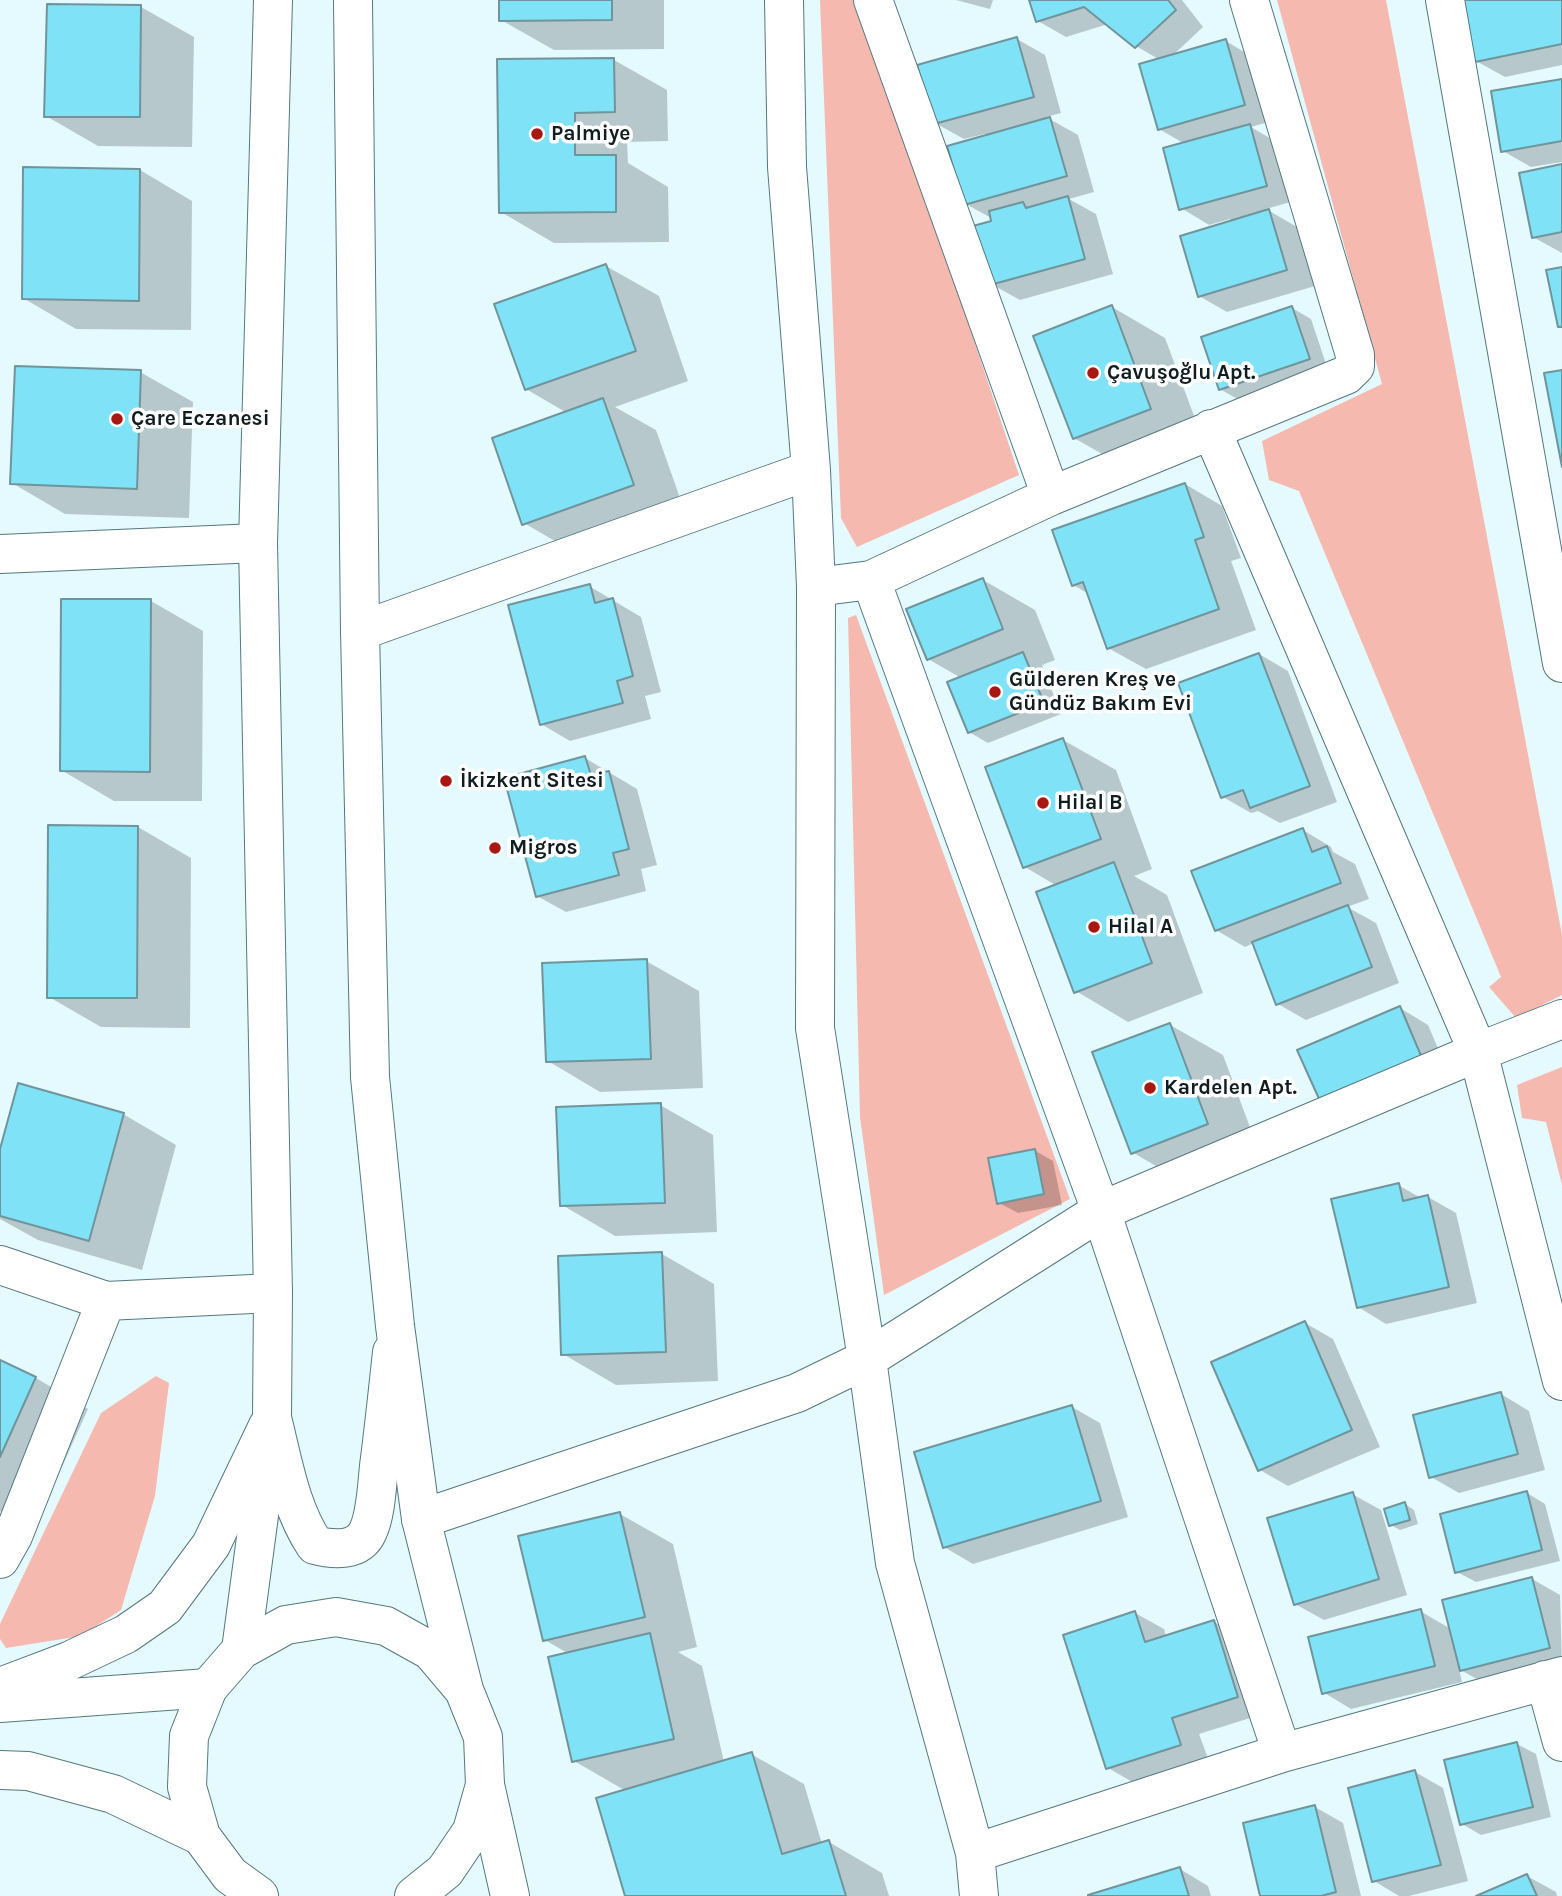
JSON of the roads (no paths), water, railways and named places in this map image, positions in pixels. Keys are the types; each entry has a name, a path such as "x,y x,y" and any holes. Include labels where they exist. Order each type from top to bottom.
{"street":[{"path":"241,1650 272,1418 273,1293 258,543 273,0"},
{"path":"353,0 360,631 370,1077 395,1326 421,1520 464,1690 483,1737 485,1785 510,1896"},
{"path":"783,0 787,167 811,470 816,587 815,1028 867,1359 895,1563 975,1853 979,1896"},
{"path":"873,0 1051,496"},
{"path":"816,587 871,580 1051,496 1346,375 1355,366 1355,355 1249,0"},
{"path":"1445,0 1562,663"},
{"path":"1211,429 1478,1052 1562,1381"},
{"path":"360,631 811,470"},
{"path":"0,554 258,543"},
{"path":"871,580 1101,1211 1282,1753"},
{"path":"421,1520 797,1394 867,1359 1101,1211 1562,1019"},
{"path":"0,1265 106,1301 273,1293"},
{"path":"0,1559 13,1536 106,1301"},
{"path":"272,1418 297,1511 304,1529 315,1545 332,1549 347,1548 359,1542 368,1532 377,1489 395,1326"},
{"path":"0,1687 69,1661 127,1633 165,1607 211,1545 272,1418"},
{"path":"237,1891 201,1836 187,1787 189,1736 208,1688 241,1650 286,1625 335,1617 361,1621 386,1626 431,1651 464,1690"},
{"path":"975,1853 1282,1753 1553,1678 1562,1742"},
{"path":"0,1703 129,1696 208,1688"},
{"path":"0,1770 28,1772 113,1794 201,1836"},
{"path":"414,1896 445,1871 472,1831 485,1785"}],"place":[{"name":"Palmiye","path":"537,134"},
{"name":"Çavuşoğlu Apt.","path":"1093,373"},
{"name":"Çare Eczanesi","path":"117,419"},
{"name":"Gülderen Kreş ve Gündüz Bakım Evi","path":"995,692"},
{"name":"İkizkent Sitesi","path":"446,781"},
{"name":"Hilal B","path":"1043,803"},
{"name":"Migros","path":"495,848"},
{"name":"Hilal A","path":"1094,927"},
{"name":"Kardelen Apt.","path":"1150,1088"}]}
